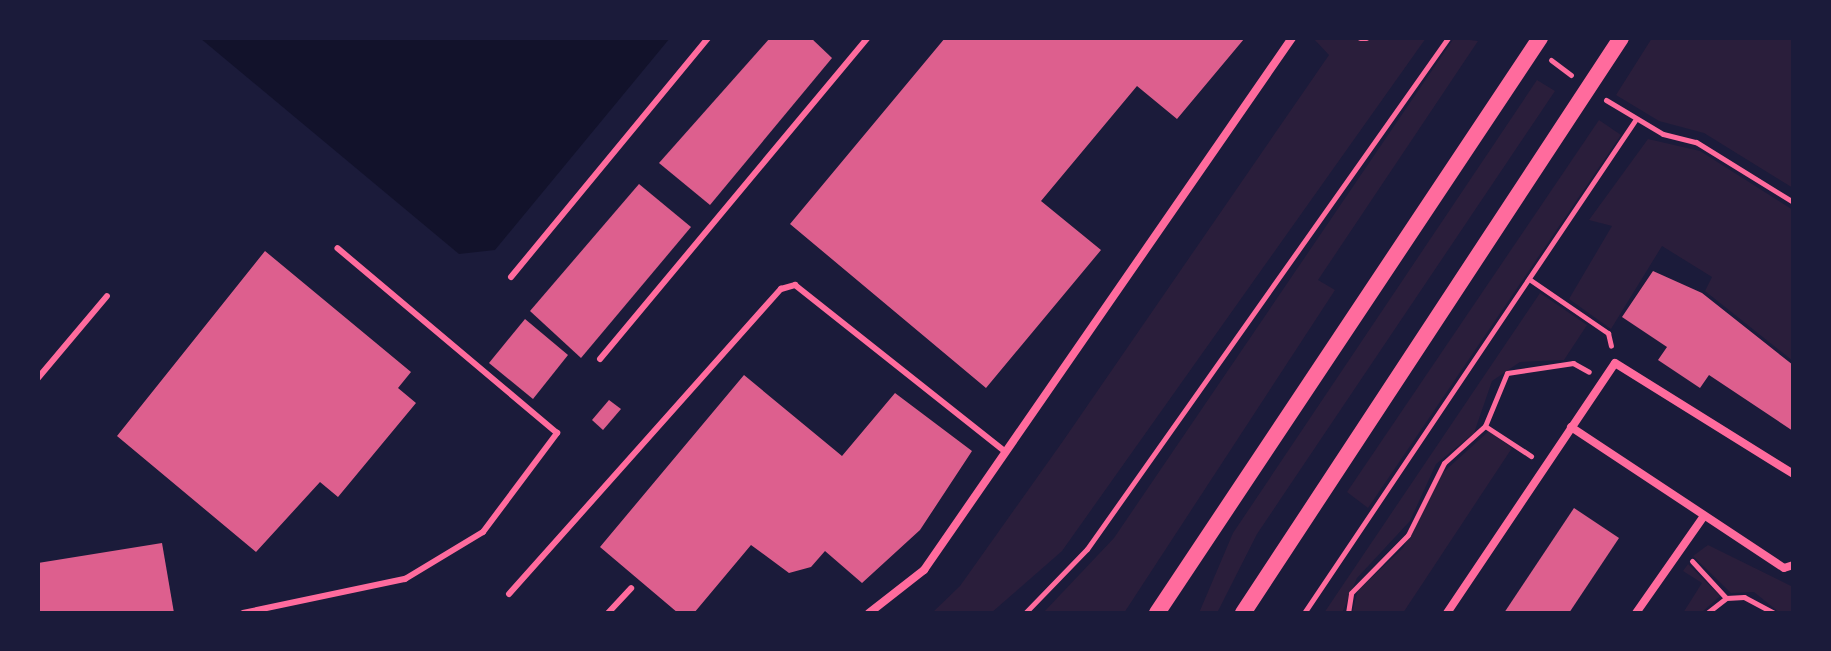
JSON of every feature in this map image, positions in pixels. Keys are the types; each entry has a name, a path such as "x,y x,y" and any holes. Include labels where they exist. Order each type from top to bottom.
{"main road":[{"path":"1157,613 1540,38"},
{"path":"1243,613 1621,38"}],"street":[{"path":"869,613 924,570 1292,38"},
{"path":"1447,613 1615,363 1793,474"},
{"path":"1571,427 1784,568 1793,565"},
{"path":"1636,613 1704,516"},
{"path":"1168,613 1169,594"}],"lane":[{"path":"511,277 708,38"},
{"path":"600,359 867,38"},
{"path":"243,613 405,579 483,532 557,433 337,248"},
{"path":"509,594 781,289 795,285 1006,452"},
{"path":"38,378 107,296"},
{"path":"608,613 631,588"}],"path":[{"path":"1360,38 1366,38"},
{"path":"1025,613 1087,549 1448,38"},
{"path":"1304,613 1636,119 1696,142 1793,202"},
{"path":"1529,279 1608,333 1615,363"},
{"path":"1348,613 1351,593 1408,535 1444,463 1485,426 1498,384 1518,367 1573,363 1603,380"},
{"path":"1485,426 1545,466"},
{"path":"1679,551 1726,598"},
{"path":"1707,613 1726,598 1744,597 1774,613"}],"shaded area":[{"path":"200,38 670,38 495,250 459,254"},
{"path":"1313,38 1426,38 1062,551 991,613 932,613 960,586 1329,55"},
{"path":"1454,38 1478,41 1318,280 1335,290 1124,613 1043,613 1114,538"},
{"path":"1652,38 1793,38 1793,188 1704,133 1659,121 1616,95"},
{"path":"1537,80 1555,91 1257,534 1217,613 1199,613 1233,533"},
{"path":"1599,120 1621,135 1368,508 1347,492"},
{"path":"1648,139 1700,151 1793,210 1793,361 1705,291 1712,277 1662,246 1611,329 1569,299 1612,226 1589,220"},
{"path":"1540,293 1587,325 1564,360 1520,362 1492,381 1474,433 1436,464 1410,521 1357,578 1342,613 1324,613"},
{"path":"1489,431 1512,448 1403,613 1352,613 1358,590 1403,548 1437,478"},
{"path":"1708,545 1793,587 1793,611 1780,613 1754,592 1731,593 1693,556"},
{"path":"1688,564 1720,596 1701,613 1683,613 1702,583 1683,571"}],"building":[{"path":"770,38 811,38 832,58 710,205 659,163"},
{"path":"945,38 1244,39 1177,119 1137,86 1041,201 1101,250 986,388 790,224"},
{"path":"639,184 691,227 581,358 530,311"},
{"path":"265,251 411,372 398,388 416,403 338,497 320,482 256,552 117,436"},
{"path":"1653,271 1702,293 1793,365 1793,431 1709,375 1700,388 1658,360 1667,347 1622,317"},
{"path":"525,319 568,355 533,399 489,363"},
{"path":"744,375 842,456 895,393 972,451 920,530 862,583 825,551 811,567 789,573 751,545 694,613 678,613 600,547"},
{"path":"609,400 621,409 603,430 592,420"},
{"path":"1574,508 1619,538 1569,613 1504,613"},
{"path":"162,543 174,613 38,613 38,563"}]}
